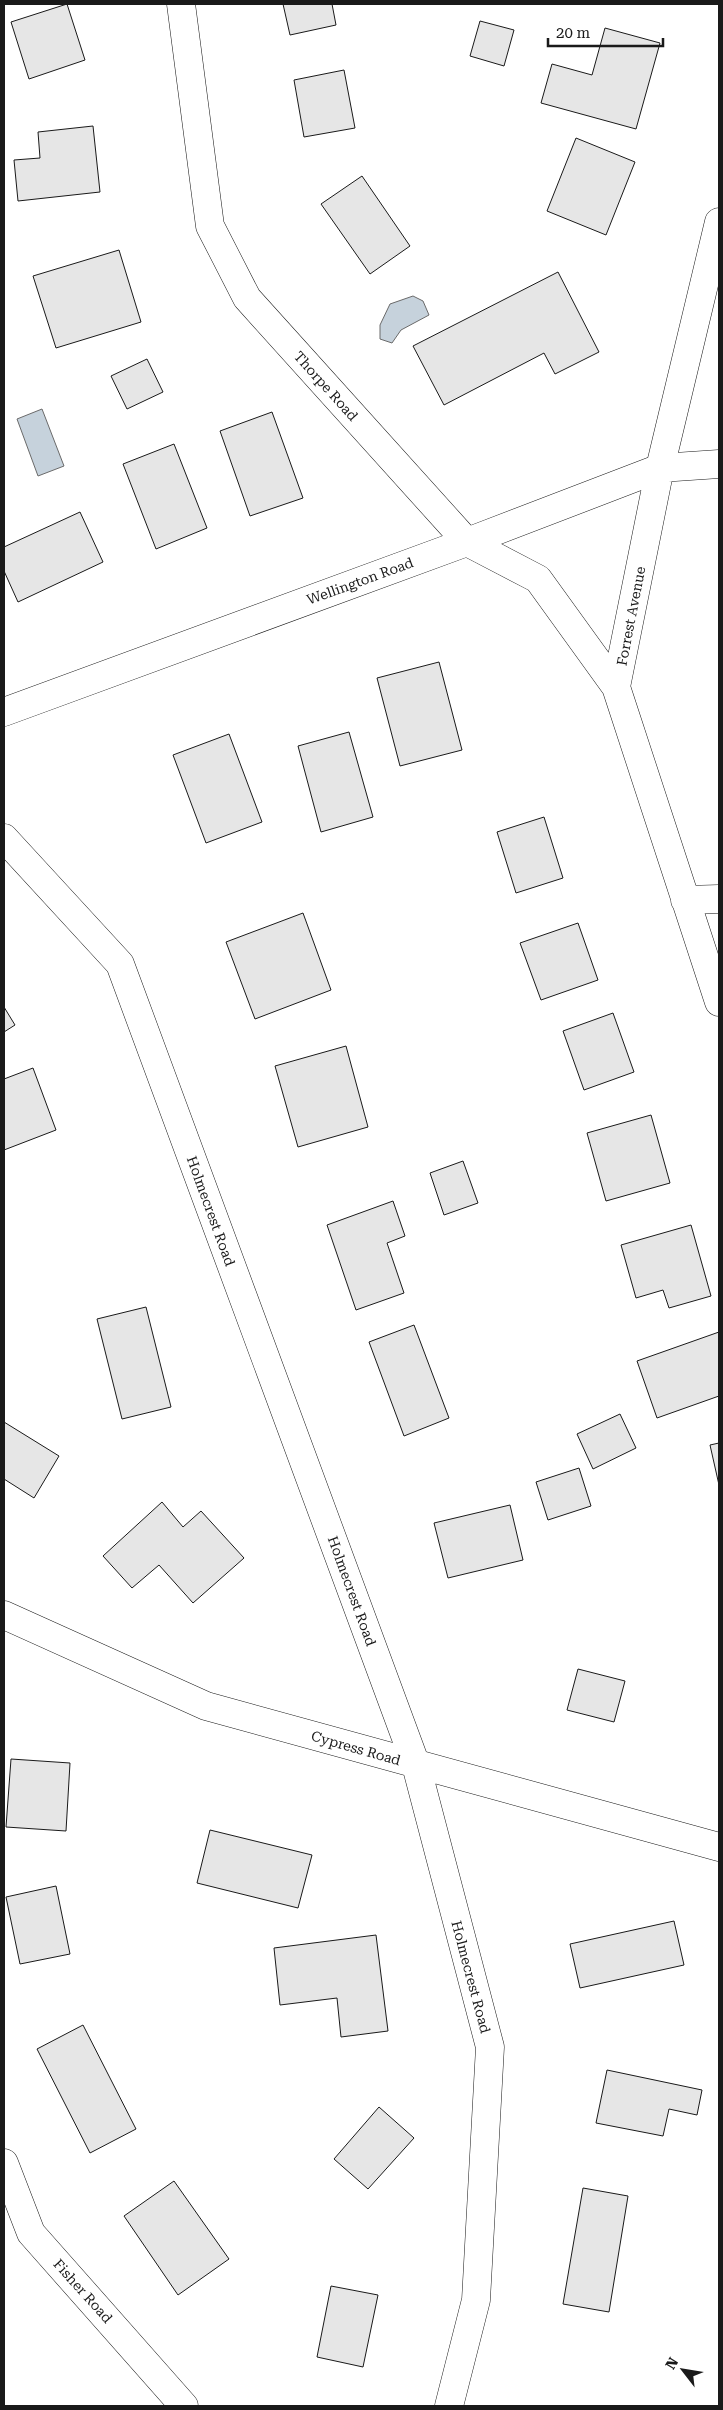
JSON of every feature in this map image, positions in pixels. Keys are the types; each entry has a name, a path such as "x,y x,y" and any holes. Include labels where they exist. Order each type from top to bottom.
{"street":[{"name":"Thorpe Road","path":"181,4 210,226 247,298 467,542 538,579 616,687"},
{"name":"Forrest Avenue","path":"719,222 660,468 616,687 684,900 719,1002"},
{"name":"Wellington Road","path":"4,712 467,542 660,468 719,464"},
{"name":"Holmecrest Road","path":"4,838 120,964 416,1765 490,2047 476,2300 448,2406"},
{"path":"684,900 719,899"},
{"name":"Cypress Road","path":"4,1615 206,1706 719,1848"},
{"name":"Fisher Road","path":"4,2163 31,2233 184,2406"}],"shaded area":[{"path":"413,296 423,301 429,315 401,330 392,343 380,339 380,325 390,304"},
{"path":"42,409 64,466 38,476 17,419"}],"building":[{"path":"67,4 85,60 29,79 11,22"},
{"path":"283,4 332,4 336,25 290,35"},
{"path":"480,21 514,30 504,66 470,56"},
{"path":"605,28 660,43 636,129 541,103 552,64 592,75"},
{"path":"344,70 355,128 304,137 294,80"},
{"path":"93,126 100,192 18,201 14,160 40,158 38,132"},
{"path":"576,138 635,162 606,235 547,211"},
{"path":"362,176 410,246 370,274 321,204"},
{"path":"119,250 141,322 56,348 33,276"},
{"path":"558,272 599,352 555,374 544,353 444,405 413,346"},
{"path":"147,359 163,392 127,409 111,376"},
{"path":"272,412 303,498 250,516 220,431"},
{"path":"174,444 207,528 156,549 123,464"},
{"path":"80,512 103,562 18,602 4,571 4,547"},
{"path":"439,662 462,750 400,766 377,678"},
{"path":"349,732 373,817 321,832 298,746"},
{"path":"229,734 262,822 206,843 173,755"},
{"path":"544,817 563,878 516,893 497,832"},
{"path":"303,913 331,990 255,1019 226,942"},
{"path":"578,923 598,980 541,1000 520,943"},
{"path":"4,1007 15,1025 4,1032"},
{"path":"613,1013 634,1072 584,1090 563,1031"},
{"path":"346,1046 368,1127 298,1147 275,1066"},
{"path":"33,1068 56,1130 4,1150 4,1079"},
{"path":"651,1115 670,1183 606,1201 587,1133"},
{"path":"463,1161 478,1203 444,1215 430,1173"},
{"path":"393,1201 405,1236 387,1243 404,1293 356,1310 327,1225"},
{"path":"691,1225 711,1296 669,1308 663,1290 636,1298 621,1245"},
{"path":"146,1307 171,1407 122,1419 97,1319"},
{"path":"414,1325 449,1418 404,1436 369,1342"},
{"path":"719,1332 719,1396 657,1418 637,1361"},
{"path":"620,1414 636,1448 593,1469 577,1434"},
{"path":"4,1422 59,1456 34,1498 4,1479"},
{"path":"719,1443 719,1485 710,1445"},
{"path":"579,1468 591,1506 548,1520 536,1482"},
{"path":"162,1502 183,1527 201,1511 244,1558 193,1603 159,1565 132,1588 103,1556"},
{"path":"510,1505 523,1560 448,1578 434,1523"},
{"path":"578,1669 625,1681 614,1722 567,1710"},
{"path":"11,1759 70,1763 66,1831 6,1827"},
{"path":"210,1830 312,1855 298,1908 197,1883"},
{"path":"56,1886 70,1954 20,1964 6,1897"},
{"path":"674,1921 684,1965 580,1988 570,1944"},
{"path":"376,1935 388,2031 341,2037 337,1998 280,2005 274,1948"},
{"path":"83,2025 136,2129 90,2153 37,2049"},
{"path":"607,2070 702,2090 697,2115 669,2109 663,2136 596,2123"},
{"path":"379,2107 414,2138 368,2189 334,2159"},
{"path":"174,2181 229,2259 178,2295 124,2216"},
{"path":"583,2188 628,2196 609,2312 563,2304"},
{"path":"331,2286 378,2295 363,2367 317,2357"}]}
